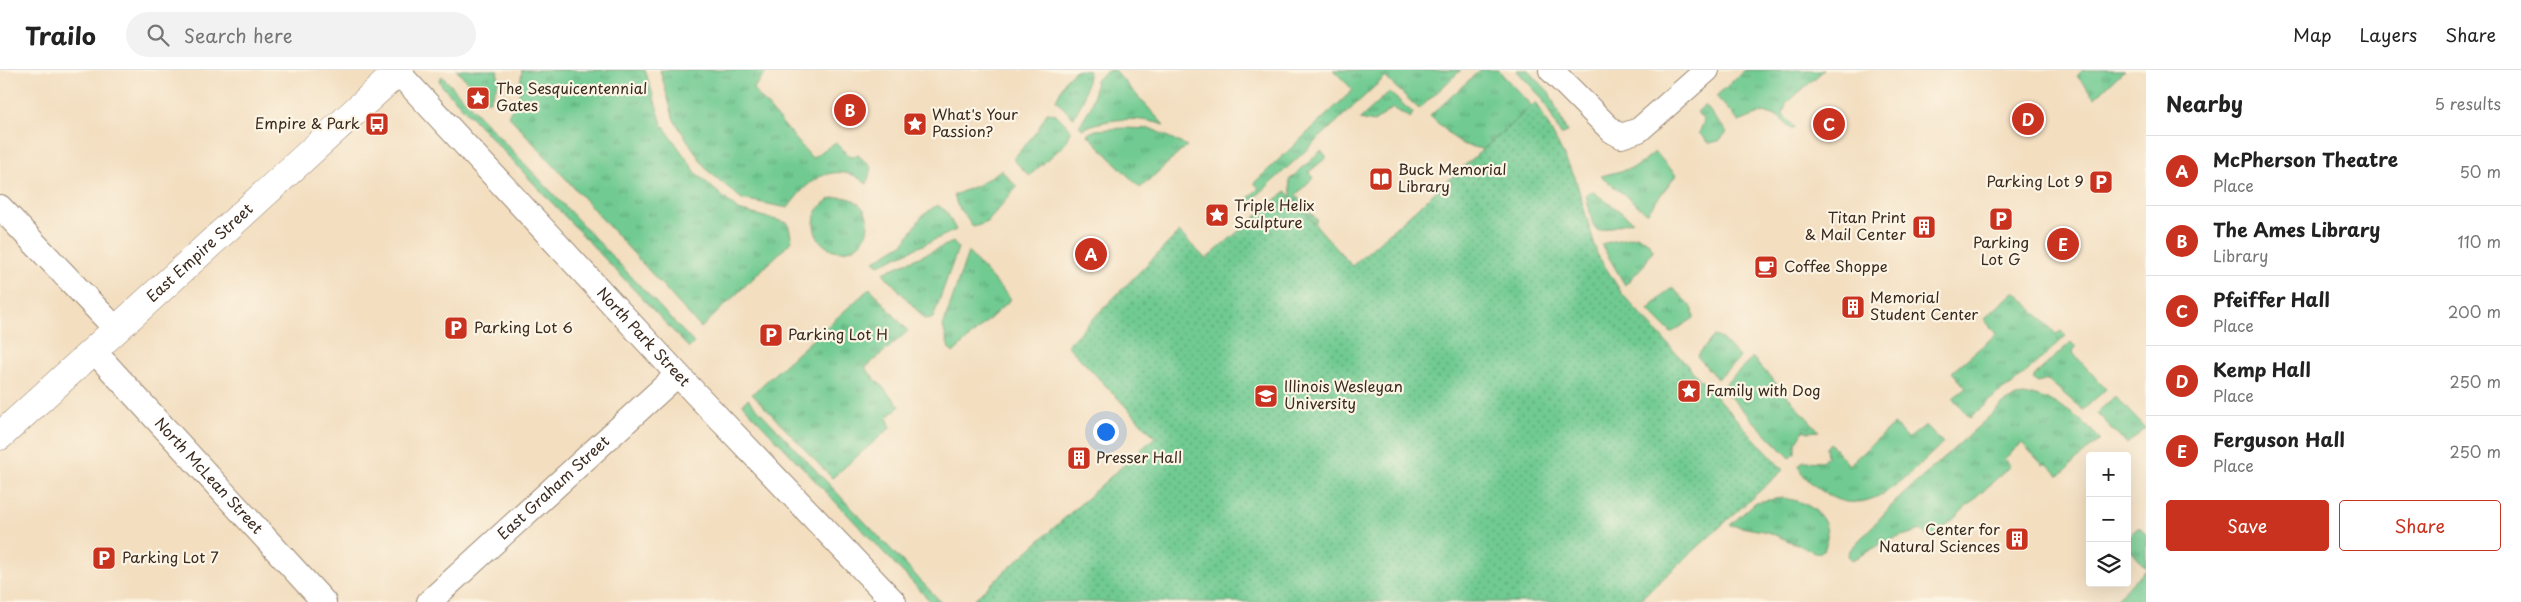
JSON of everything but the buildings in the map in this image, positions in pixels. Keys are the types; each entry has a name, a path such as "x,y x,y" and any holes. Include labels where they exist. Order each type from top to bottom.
{"main road":[{"name":"East Empire Street","path":"0,436 398,71"}],"street":[{"path":"1551,70 1612,131 1621,136 1639,130 1707,70"},
{"name":"North Park Street","path":"398,71 678,374 894,602"},
{"path":"0,207 116,329"},
{"name":"North McLean Street","path":"93,350 324,602"},
{"name":"East Graham Street","path":"428,602 678,374"}],"green space":[{"path":"456,70 497,70 499,81 489,102"},
{"path":"522,70 645,70 662,124 697,174 738,210 788,223 792,241 701,328 508,115 518,101"},
{"path":"660,70 768,70 753,89 812,158 836,142 850,157 858,155 871,167 867,184 852,175 830,173 814,180 788,208 742,199 707,170 674,120"},
{"path":"1076,70 1089,71 1083,101 1073,118 1056,100 1066,79"},
{"path":"1109,70 1114,70 1164,125 1144,120 1123,119 1101,122 1082,129 1079,126 1092,105 1096,80"},
{"path":"1333,70 1461,70 1419,109 1385,77 1246,206 1244,202 1259,188 1254,183 1353,90"},
{"path":"1480,70 1498,70 1529,103 1565,169 1461,144 1430,116"},
{"path":"1516,70 1528,70 1549,92 1567,132 1561,135 1542,98"},
{"path":"1745,70 1824,70 1786,104 1783,115 1795,127 1792,130 1779,117 1764,112 1739,122 1716,96"},
{"path":"2083,70 2124,70 2095,98 2077,76"},
{"path":"442,76 694,343 689,348 442,86 439,80"},
{"path":"1389,92 1413,113 1410,118 1393,108 1374,122 1360,119"},
{"path":"1536,102 1575,177 1597,254 1623,295 1783,470 1637,602 971,602 1155,437 1067,345 1179,232 1206,259 1286,191 1352,266"},
{"path":"1705,105 1727,132 1719,141 1709,143 1699,133 1704,121 1697,112"},
{"path":"1047,113 1056,114 1071,130 1064,145 1029,176 1013,159 1037,131"},
{"path":"1152,129 1187,146 1140,188 1087,134 1096,130"},
{"path":"1321,151 1327,157 1309,172 1314,177 1296,195 1317,220 1307,234 1296,225 1289,180"},
{"path":"1655,152 1676,175 1647,213 1601,176 1636,167"},
{"path":"1001,170 1017,187 986,223 973,227 957,205 954,195 978,185"},
{"path":"1592,191 1633,221 1598,231 1593,225 1586,195"},
{"path":"836,197 846,197 856,201 864,209 868,224 864,239 856,247 846,251 836,251 826,247 818,239 814,229 814,219 818,209 826,201"},
{"path":"937,205 946,211 956,230 879,265 874,261 904,243 922,216"},
{"path":"1636,236 1648,242 1653,250 1644,265 1625,285 1601,244"},
{"path":"953,242 958,248 933,318 925,319 883,273"},
{"path":"968,252 1011,299 953,353 949,349 943,326"},
{"path":"1672,287 1693,309 1694,318 1671,333 1648,310"},
{"path":"870,288 908,331 865,368 900,406 887,418 891,427 832,478 752,394"},
{"path":"2015,291 2056,334 2061,331 2066,336 2018,380 1998,393 1970,418 1953,398 1966,388 1952,372 1996,334 1984,319"},
{"path":"1714,336 1722,339 1740,358 1717,379 1697,356"},
{"path":"2071,342 2076,347 2072,352 2106,389 2083,410 2048,380 2037,383 2033,379"},
{"path":"1753,358 1819,431 1808,432 1804,430 1795,445 1795,453 1790,458 1724,391 1723,386"},
{"path":"2032,395 2061,406 2085,424 2100,439 2059,476 2046,463 2043,465 2022,443 2004,459 2010,466 1931,540 1921,530 1887,541 1852,560 1848,556 1849,551 1895,502 2003,404 2016,397"},
{"path":"2115,396 2145,428 2127,444 2097,413"},
{"path":"748,399 941,602 931,602 742,404"},
{"path":"1894,424 1908,439 1926,425 1943,443 1902,480 1872,499 1856,502 1839,500 1812,483 1798,466 1804,461 1822,462 1827,456 1826,448 1830,443 1849,465"},
{"path":"1782,498 1802,503 1811,508 1824,521 1827,530 1827,540 1824,551 1817,553 1768,532 1730,525 1756,502"},
{"path":"2139,527 2146,535 2146,568 2131,551 2131,534"},
{"path":"2146,570 2146,602 2112,602 2128,587 2131,587 2131,584"}],"place":[{"name":"The Sesquicentennial Gates","path":"478,98"},
{"name":"The Ames Library","path":"850,110"},
{"name":"Kemp Hall","path":"2028,119"},
{"name":"Empire & Park","path":"377,124"},
{"name":"What's Your Passion?","path":"915,124"},
{"name":"Pfeiffer Hall","path":"1829,124"},
{"name":"Buck Memorial Library","path":"1381,179"},
{"name":"Parking Lot 9","path":"2101,182"},
{"name":"Triple Helix Sculpture","path":"1217,215"},
{"name":"Parking Lot G","path":"2001,219"},
{"name":"Titan Print & Mail Center","path":"1924,227"},
{"name":"Ferguson Hall","path":"2063,244"},
{"name":"McPherson Theatre","path":"1091,254"},
{"name":"Coffee Shoppe","path":"1766,267"},
{"name":"Memorial Student Center","path":"1853,307"},
{"name":"Parking Lot 6","path":"456,328"},
{"name":"Parking Lot H","path":"771,335"},
{"name":"Family with Dog","path":"1689,391"},
{"name":"Illinois Wesleyan University","path":"1266,396"},
{"name":"Presser Hall","path":"1079,458"},
{"name":"Center for Natural Sciences","path":"2017,539"},
{"name":"Parking Lot 7","path":"104,558"}]}
